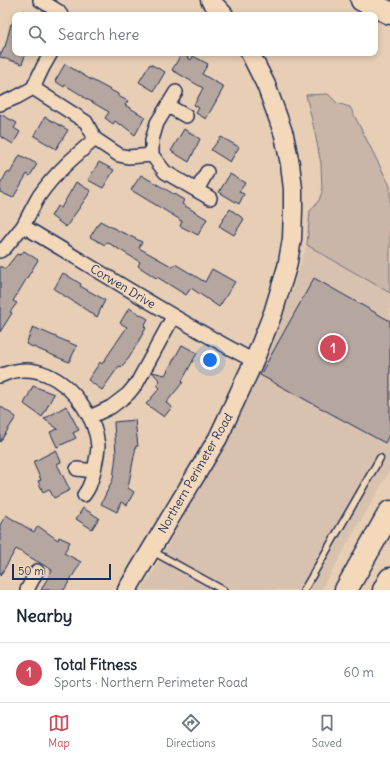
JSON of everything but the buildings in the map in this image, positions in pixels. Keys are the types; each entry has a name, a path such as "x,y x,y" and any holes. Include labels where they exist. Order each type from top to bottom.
{"highway":[{"path":"362,0 390,13"},
{"path":"346,590 390,512"},
{"path":"384,590 390,579"}],"main road":[{"path":"210,0 221,12"},
{"name":"Northern Perimeter Road","path":"127,590 218,438 254,361 273,313 287,268 292,239 293,188 290,164 282,129 266,86 251,56"}],"street":[{"path":"40,0 59,12"},
{"path":"0,104 33,88 49,56"},
{"path":"33,88 86,122 95,138 119,155 128,157 152,155"},
{"path":"176,92 157,122 152,140 152,155 165,172 210,198"},
{"path":"168,106 186,116"},
{"path":"0,251 5,248 23,226 39,196 54,178 95,138"},
{"path":"197,190 207,172"},
{"name":"Corwen Drive","path":"23,226 173,317 254,361"},
{"path":"90,417 111,407 128,394 137,384 173,317"},
{"path":"0,376 19,370 34,371 50,375 64,384 79,401 90,417 96,431 98,447 91,483 84,495"},
{"path":"77,469 94,471"},
{"path":"27,590 37,571"}],"lane":[{"path":"304,590 380,458"},
{"path":"151,551 223,590"}],"shaded area":[{"path":"328,94 337,103 350,107 390,186 390,293 307,245 310,211 319,200 322,192 321,164 306,95"},
{"path":"307,245 390,293 390,470 321,590 141,590 154,571 232,426 291,294"}],"place":[{"name":"Total Fitness","path":"333,348"}]}
